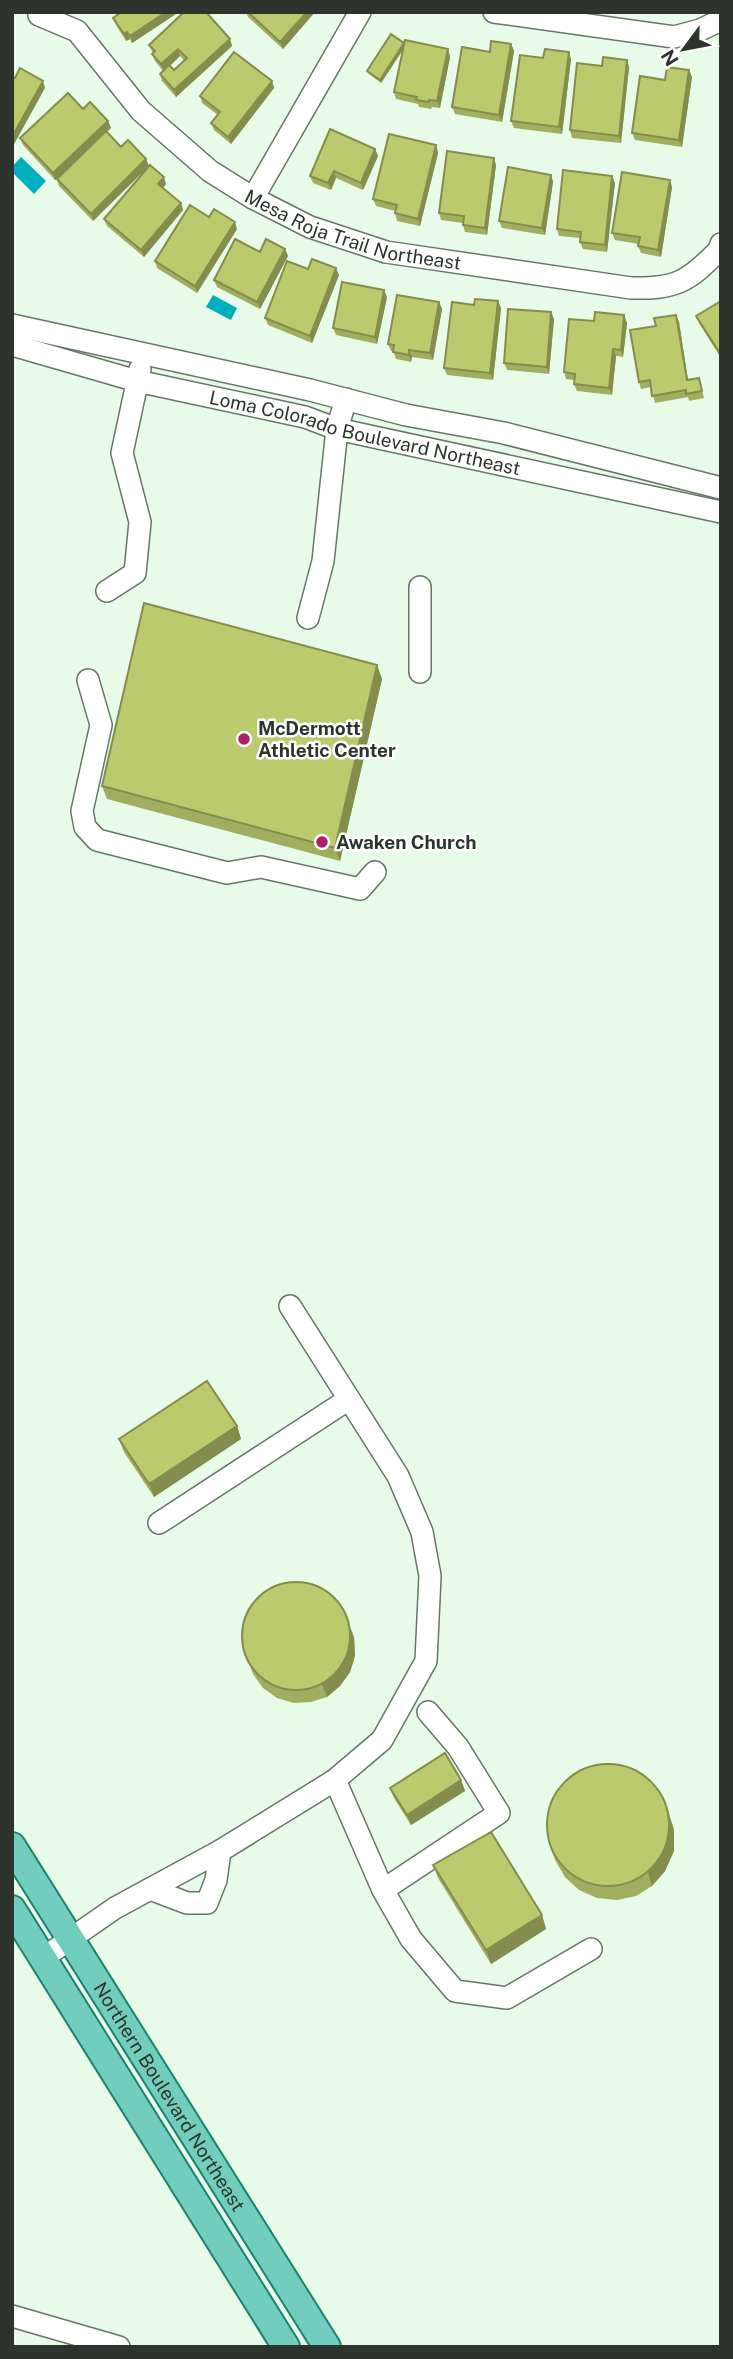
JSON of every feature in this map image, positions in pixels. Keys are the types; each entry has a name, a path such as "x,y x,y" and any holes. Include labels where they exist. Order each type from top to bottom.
{"main road":[{"name":"Northern Boulevard Northeast","path":"12,1846 327,2347"},
{"name":"Northern Boulevard Northeast","path":"12,1909 286,2347"}],"street":[{"path":"253,198 360,12"},
{"path":"494,12 674,37 700,30 719,20"},
{"name":"Mesa Roja Trail Northeast","path":"38,15 77,31 141,111 210,171 253,198 310,227 386,252 631,288 662,288 694,275 719,250 721,244"},
{"name":"Loma Colorado Boulevard Northeast","path":"12,325 346,399 406,415 504,433 721,488"},
{"name":"Loma Colorado Boulevard Northeast","path":"12,345 137,381 305,418 337,429 721,512"},
{"path":"107,591 135,573 139,522 122,453 144,353"},
{"path":"308,618 323,561 337,429 346,399"},
{"path":"419,672 420,587"},
{"path":"88,680 101,725 82,811 85,827 97,840 227,873 261,867 359,889 375,872"},
{"path":"43,1958 115,1908 220,1851 335,1780 382,1740 426,1661 430,1576 422,1532 398,1476 290,1306"},
{"path":"159,1523 349,1399"},
{"path":"383,1890 499,1813 458,1747 428,1712"},
{"path":"335,1780 383,1890 411,1939 456,1991 507,1998 591,1949"},
{"path":"150,1889 187,1903 207,1903 216,1880 220,1851"},
{"path":"12,2316 119,2347"}],"water":[{"path":"21,157 46,181 34,194 12,172 12,167"},
{"path":"213,295 237,308 231,320 206,307"}],"building":[{"path":"121,12 166,12 130,36 127,32 124,34 113,18"},
{"path":"184,12 206,12 230,39 174,90 160,74 169,65 174,70 187,58 178,49 161,64 152,54 155,51 149,45"},
{"path":"248,12 307,12 280,42"},
{"path":"391,34 404,43 380,80 367,71"},
{"path":"405,40 448,49 437,101 416,100 417,97 394,92"},
{"path":"491,41 511,44 499,115 452,107 462,47 490,52"},
{"path":"545,49 569,52 559,127 511,121 520,55 543,58"},
{"path":"234,52 272,81 228,137 211,123 220,112 200,96"},
{"path":"603,57 627,60 619,136 570,130 577,63 602,66"},
{"path":"667,67 689,70 679,140 632,133 640,76 665,80"},
{"path":"20,68 43,81 12,137 12,77 15,78"},
{"path":"68,93 83,109 90,102 108,121 53,173 20,138"},
{"path":"330,129 375,149 361,183 334,171 328,183 310,176"},
{"path":"106,131 121,147 128,140 146,159 91,214 57,179"},
{"path":"389,134 436,145 418,219 395,213 397,205 373,199"},
{"path":"447,151 494,158 485,228 463,225 464,216 439,213"},
{"path":"150,165 164,177 158,184 181,203 141,250 104,219"},
{"path":"508,167 551,175 542,228 499,221"},
{"path":"563,170 612,176 605,245 580,242 581,232 557,229"},
{"path":"622,172 670,180 658,250 638,246 640,237 612,233"},
{"path":"190,205 209,217 214,209 235,222 195,286 155,261"},
{"path":"235,239 260,252 266,239 285,249 257,302 214,280"},
{"path":"312,259 336,268 310,336 265,318 287,261 308,269"},
{"path":"342,282 384,290 375,337 333,328"},
{"path":"397,295 439,302 430,353 409,350 409,355 393,352 394,345 388,344"},
{"path":"475,299 498,301 490,373 444,368 452,302 474,305"},
{"path":"721,301 721,355 696,316"},
{"path":"508,309 551,312 547,367 504,363"},
{"path":"595,312 624,315 621,350 613,349 609,388 574,384 575,374 564,372 569,319 594,321"},
{"path":"676,315 687,380 699,378 702,391 686,394 686,390 652,396 650,380 639,382 630,330 656,326 654,318"},
{"name":"McDermott Athletic Center","path":"144,603 377,665 335,848 102,786"},
{"path":"207,1381 237,1426 149,1484 119,1439"},
{"path":"296,1582 317,1586 334,1598 346,1615 350,1636 346,1657 334,1674 317,1686 296,1690 275,1686 258,1674 246,1657 242,1636 246,1615 258,1598 275,1586"},
{"path":"445,1753 461,1780 407,1815 390,1788"},
{"path":"608,1764 632,1768 651,1782 665,1801 669,1825 665,1849 651,1868 632,1882 608,1886 584,1882 565,1868 551,1849 547,1825 551,1801 565,1782 584,1768"},
{"path":"491,1832 542,1915 486,1950 433,1865"}],"place":[{"name":"McDermott Athletic Center","path":"244,739"},
{"name":"Awaken Church","path":"322,842"}]}
